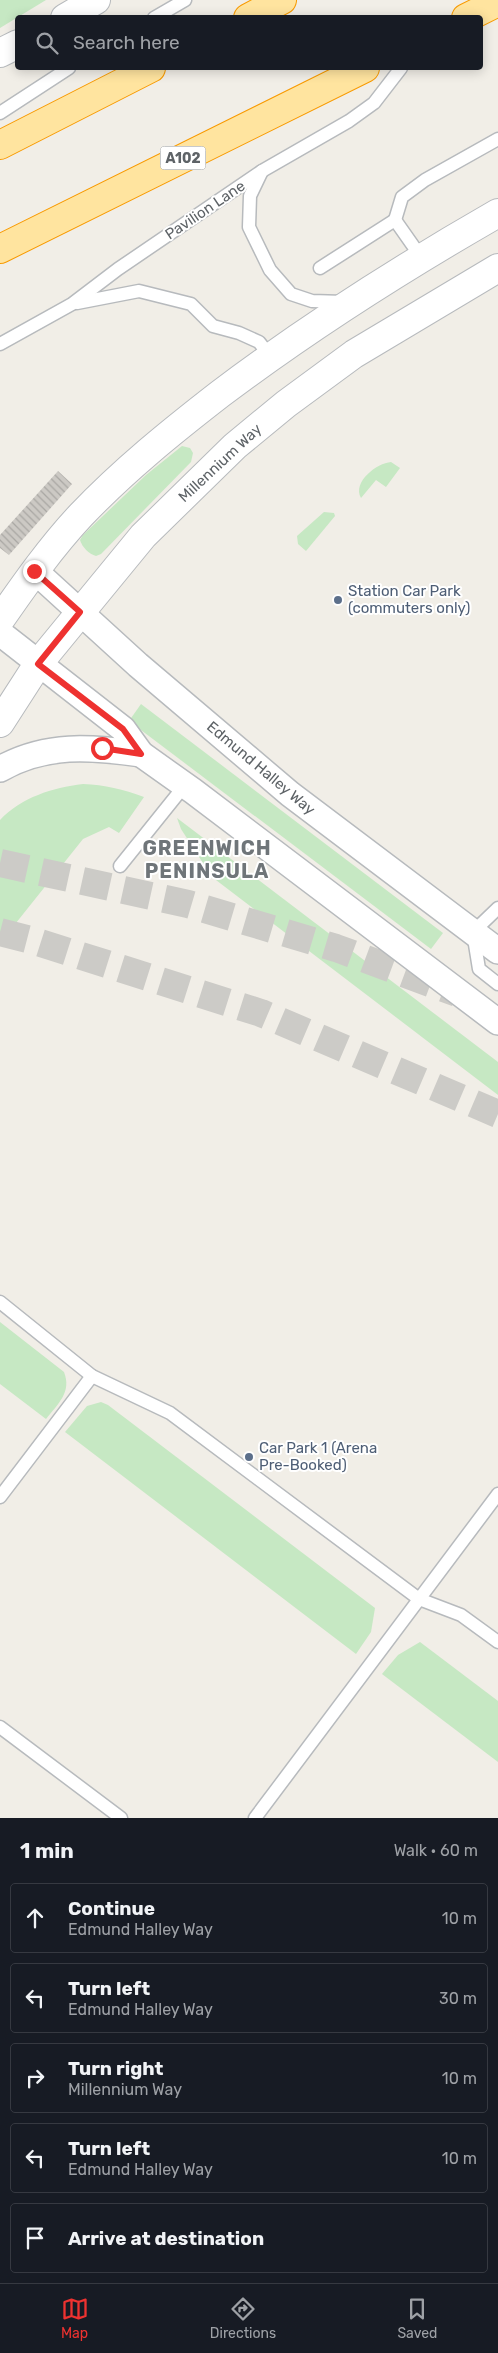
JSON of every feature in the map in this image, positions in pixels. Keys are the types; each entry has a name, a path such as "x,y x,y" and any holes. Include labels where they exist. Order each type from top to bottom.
{"highway":[{"path":"254,15 282,0"},
{"path":"472,15 498,2"},
{"path":"0,145 147,70"},
{"name":"A102","path":"0,249 361,70"}],"street":[{"path":"70,15 96,0"},
{"path":"0,54 15,46"},
{"path":"0,620 34,571 80,516 129,468 172,431 270,356 350,302 421,257 498,212"},
{"name":"Millennium Way","path":"0,723 38,664 143,536 235,446 286,404 354,354 498,268"},
{"name":"Edmund Halley Way","path":"34,571 138,665 290,794 498,951"},
{"path":"0,633 123,729 141,754 185,785 498,1022"},
{"path":"0,768 36,753 68,749 102,748 141,754"}],"lane":[{"path":"159,15 185,0"},
{"path":"0,113 66,70"},
{"name":"Pavilion Lane","path":"0,344 72,304 118,269 262,171 349,121 374,103 399,70"},
{"path":"320,268 395,220 402,197 425,180 498,139"},
{"path":"262,171 250,196 249,227 270,270 291,294 312,301 350,302"},
{"path":"395,220 421,257"},
{"path":"72,304 139,291 191,304 213,326 239,333 259,342 270,356"},
{"path":"120,866 185,785"},
{"path":"498,908 473,932 479,969 498,984"},
{"path":"0,1302 92,1376 170,1414 420,1599 461,1615 498,1642"},
{"path":"0,1497 92,1376"},
{"path":"255,1818 498,1494"},
{"path":"0,1727 121,1818"}],"green space":[{"path":"0,0 46,0 21,15 15,15 15,19 0,28"},
{"path":"182,446 190,448 193,453 191,462 101,554 96,556 86,550 80,540 83,535 146,475"},
{"path":"391,462 400,468 386,487 376,480 361,498 360,486 367,474 385,463"},
{"path":"324,512 334,513 335,516 306,551 298,544 297,536"},
{"path":"141,704 443,933 431,949 129,721"},
{"path":"83,784 114,788 144,797 119,833 109,827 83,839 0,943 0,820 18,805 38,795 60,788"},
{"path":"177,818 498,1062 498,1095 212,877 181,829"},
{"path":"0,1322 64,1372 66,1379 65,1392 46,1419 0,1384"},
{"path":"101,1402 108,1405 375,1608 371,1632 356,1654 65,1432 87,1406"},
{"path":"420,1642 498,1701 498,1762 382,1674 398,1655"}],"building":[{"path":"58,471 72,484 9,555 0,548 0,535"}],"tunnel":[{"path":"0,863 188,904 336,948 457,993"},
{"path":"0,932 31,940 261,1013 498,1114"}],"place":[{"name":"Station Car Park (commuters only)","path":"338,600"},
{"name":"Car Park 1 (Arena Pre-Booked)","path":"249,1457"}],"district":[{"name":"GREENWICH PENINSULA","path":"207,860"}],"route":[{"path":"34,571 80,612 38,664 123,729 141,754 102,748"}]}
